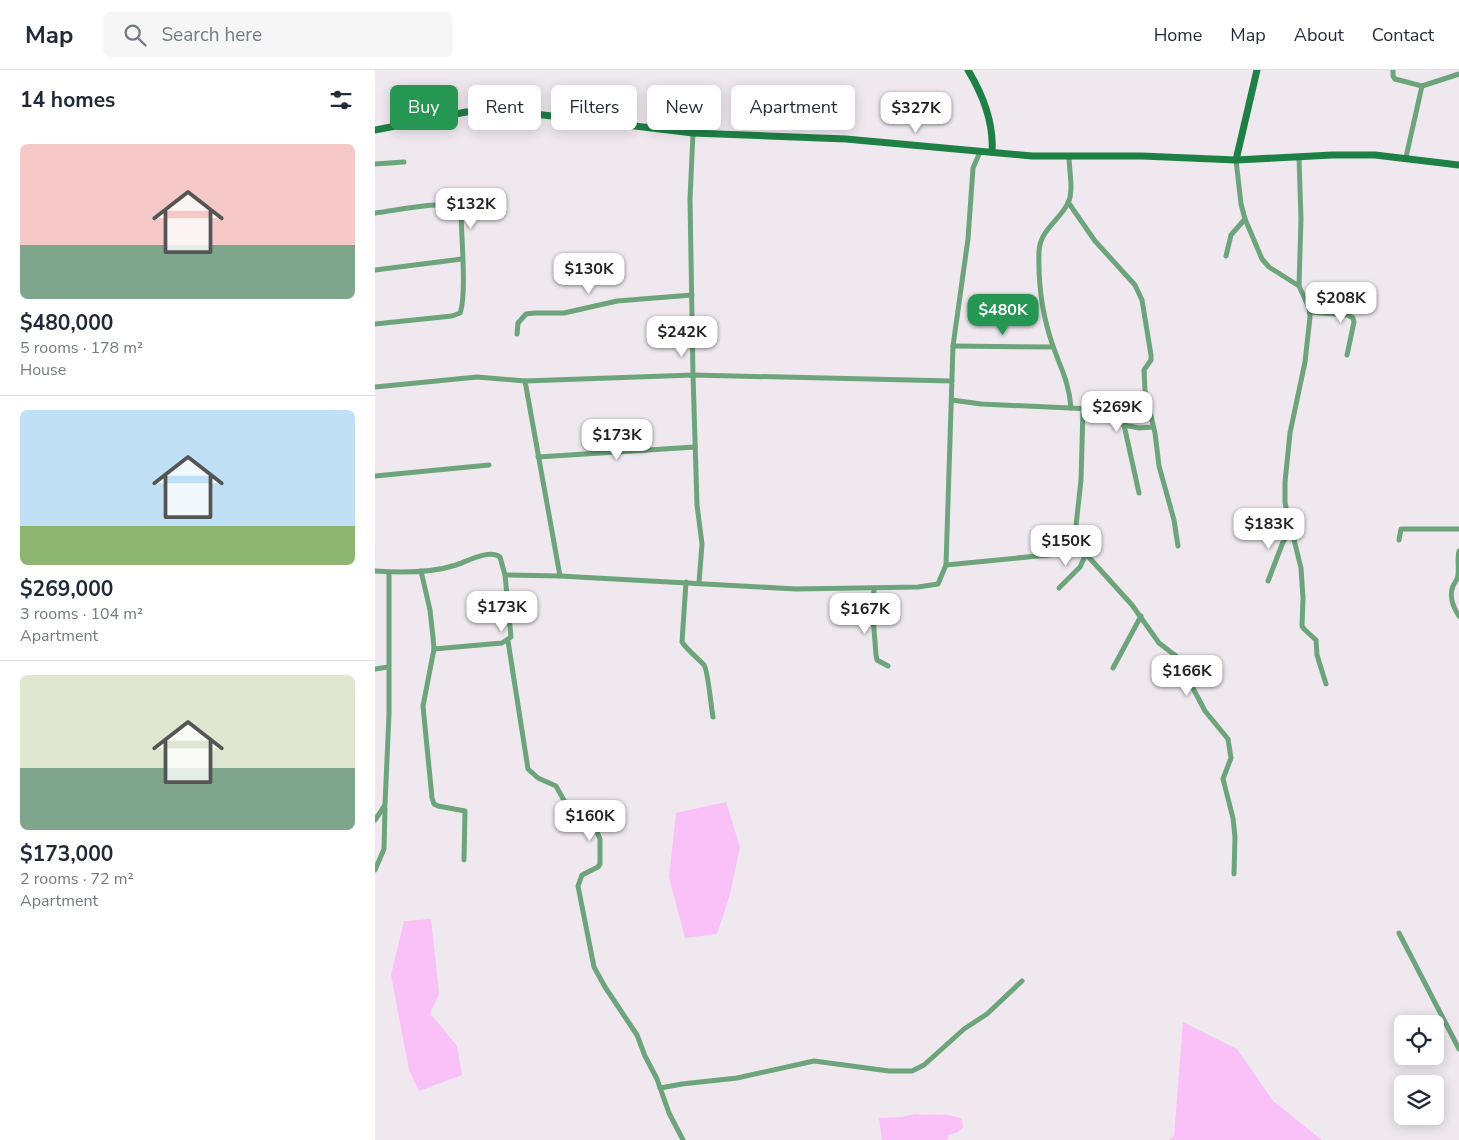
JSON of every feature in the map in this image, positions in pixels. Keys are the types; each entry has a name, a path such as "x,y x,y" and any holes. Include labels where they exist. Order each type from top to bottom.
{"main road":[{"path":"967,70 975,81 991,123 992,152"},
{"path":"1236,160 1257,70"},
{"path":"375,130 466,112 502,111 693,134 846,139 979,152 1069,157 1142,156 1236,160 1332,155 1406,157 1459,165"}],"street":[{"path":"1393,70 1395,79 1423,86 1459,74"},
{"path":"1406,157 1423,86"},
{"path":"693,134 690,199 697,505 702,544 699,583"},
{"path":"505,575 686,582 796,589 918,587 938,584 946,566 953,346 968,239 973,168 979,152"},
{"path":"1069,157 1070,192 1068,202 1051,223 1039,248 1040,295 1053,347 1068,383 1071,408"},
{"path":"1299,158 1301,219 1299,286 1310,312 1305,362 1286,462 1285,503 1301,568 1302,626 1316,640 1317,656 1326,684"},
{"path":"1236,160 1239,196 1245,219 1262,258 1269,267 1299,286"},
{"path":"375,164 404,162"},
{"path":"1068,202 1095,241 1135,284 1142,300 1151,355 1151,360 1144,370 1145,390 1159,466 1174,520 1178,546"},
{"path":"375,213 452,204 458,207 461,211 463,304 460,313 452,316 375,324"},
{"path":"1226,256 1231,235 1245,219"},
{"path":"375,270 462,259"},
{"path":"517,334 518,323 526,314 544,312 564,313 617,301 692,295"},
{"path":"1310,312 1349,315 1353,318 1354,322 1347,355"},
{"path":"953,346 1053,347"},
{"path":"375,387 477,378 525,381 693,375 952,381"},
{"path":"525,381 560,576"},
{"path":"952,400 981,404 1092,409 1124,425 1153,428"},
{"path":"1074,544 1081,480 1083,410"},
{"path":"1124,425 1139,493"},
{"path":"538,457 695,447"},
{"path":"375,476 489,465"},
{"path":"1399,540 1401,529 1459,529"},
{"path":"1268,581 1283,542 1291,531"},
{"path":"946,566 1058,554 1074,544"},
{"path":"1074,544 1086,554 1141,616 1159,643 1176,656 1205,711 1229,739 1231,758 1223,779 1233,818 1235,837 1234,874"},
{"path":"1459,551 1457,559 1459,573 1452,587 1451,594 1452,604 1459,616"},
{"path":"375,571 421,571 451,567 494,554 501,558 512,629 511,637 502,644 434,649"},
{"path":"1059,588 1080,567 1086,554"},
{"path":"421,571 430,610 434,649 423,706 432,798 434,804 438,806 465,811 464,860"},
{"path":"375,870 384,849 389,714 389,572"},
{"path":"686,582 682,642 708,672 708,690 713,717"},
{"path":"874,588 873,616 876,655 877,660 888,666"},
{"path":"1113,668 1141,616"},
{"path":"508,641 529,769 538,778 557,786 566,804 592,822 600,839 598,867 582,875 578,886 594,967 637,1035 661,1088 669,1113 683,1140"},
{"path":"375,669 388,667"},
{"path":"375,820 385,805"},
{"path":"1399,933 1459,1049"},
{"path":"661,1088 737,1078 814,1061 889,1071 912,1071 920,1068 964,1029 987,1014 1022,981"}],"shaded area":[{"path":"726,802 740,847 730,894 717,934 685,938 669,877 676,813"},
{"path":"431,919 439,994 430,1013 457,1046 462,1075 419,1091 409,1070 391,975 404,921"},
{"path":"1183,1022 1237,1049 1273,1101 1322,1140 1168,1140 1174,1136"},
{"path":"915,1114 956,1117 962,1119 963,1127 958,1132 949,1135 947,1140 882,1140 879,1118 902,1117"}]}
